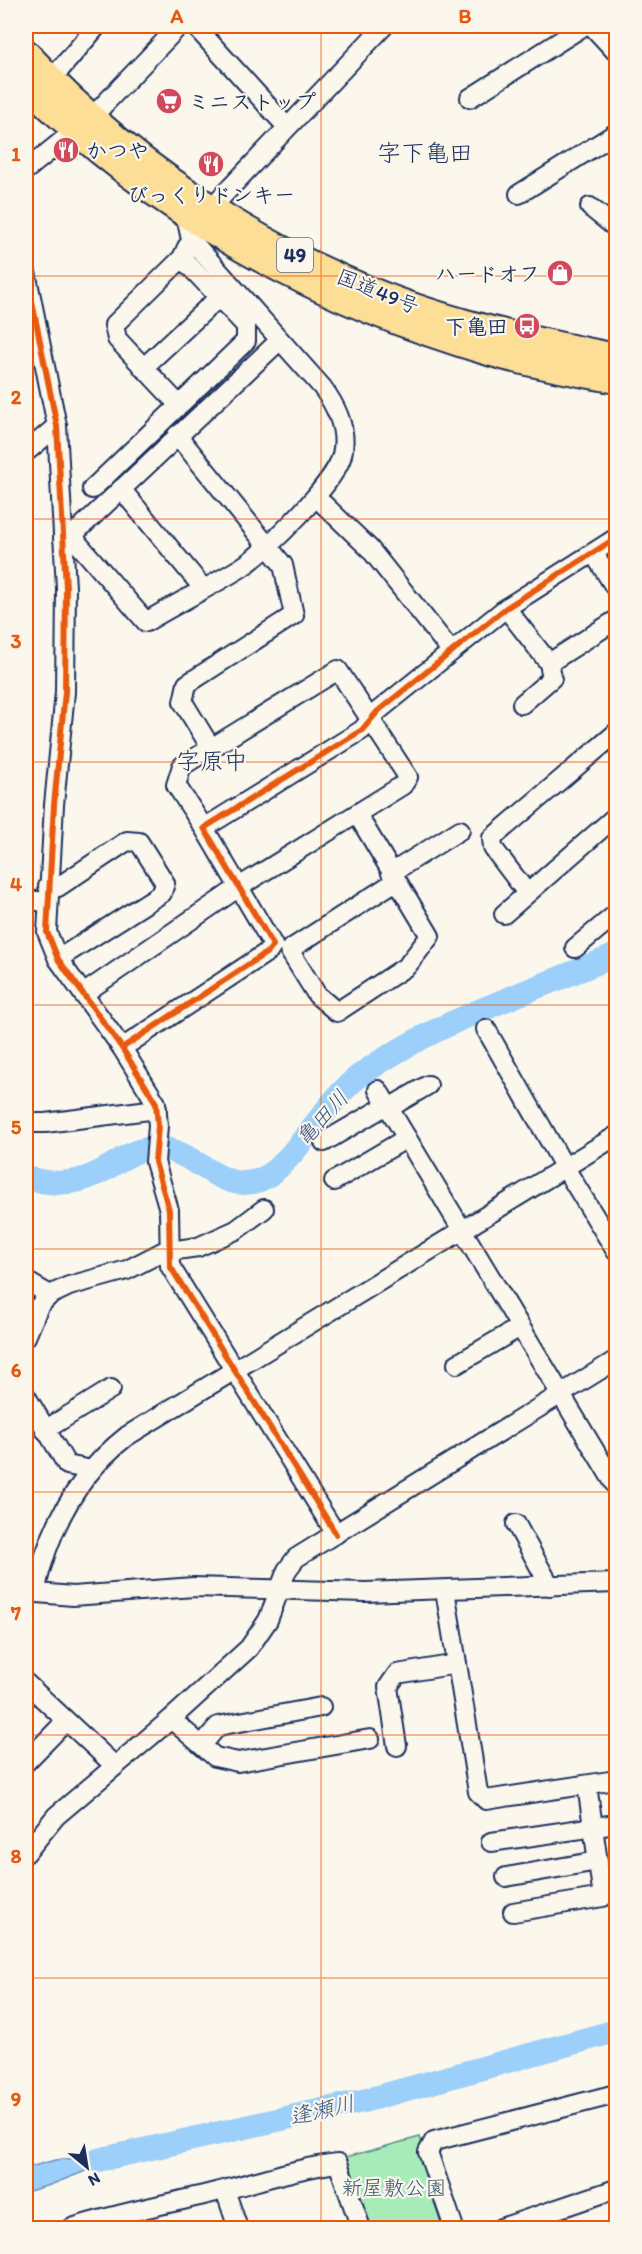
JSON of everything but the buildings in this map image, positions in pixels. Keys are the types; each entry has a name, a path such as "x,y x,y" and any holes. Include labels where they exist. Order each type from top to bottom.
{"highway":[{"name":"国道49号","path":"26,53 130,175 188,228 278,268 344,301 394,320 494,353 616,380"},
{"name":"国道49号","path":"26,84 150,164 211,208 293,254 348,281 465,323 616,357"}],"street":[{"path":"51,80 97,26"},
{"path":"27,166 85,123 179,26"},
{"path":"195,26 287,127"},
{"path":"211,208 384,26"},
{"path":"470,98 584,26"},
{"path":"592,26 616,52"},
{"path":"519,194 616,133"},
{"path":"590,207 616,228"},
{"path":"178,404 117,339 114,325 182,258 188,228"},
{"path":"69,540 146,622 243,566 316,497 339,466 343,453 342,425 330,398 279,341 188,228"},
{"path":"92,489 246,341 246,326 182,258"},
{"path":"26,272 30,313 57,426 69,540 65,692 47,894 47,932 58,959 122,1048 157,1108 155,1162 169,1210 170,1266 336,1534"},
{"path":"143,368 218,298"},
{"path":"69,540 177,435 279,341"},
{"path":"26,452 57,426"},
{"path":"177,435 283,565 294,615 187,684 183,702 212,748"},
{"path":"121,489 203,588"},
{"path":"316,497 370,549 451,651"},
{"path":"204,828 362,730 371,719 451,651 506,608 616,538"},
{"path":"594,554 616,589"},
{"path":"506,608 549,663 552,678 522,704"},
{"path":"549,663 616,621"},
{"path":"83,994 239,887 403,785 408,777 338,670 182,766 176,785 239,887 281,948 317,995 337,1012 407,966 430,936 357,814"},
{"path":"526,893 493,848 492,838 616,733"},
{"path":"504,914 526,893 614,822"},
{"path":"122,1048 259,958 281,948 393,877 460,830"},
{"path":"26,900 47,894 127,841 139,842 165,883 162,893 58,959"},
{"path":"575,948 616,914"},
{"path":"486,1029 616,1251"},
{"path":"324,1142 384,1101 428,1085"},
{"path":"384,1101 616,1486"},
{"path":"26,1123 45,1123 157,1108"},
{"path":"616,1136 127,1436 106,1452 81,1483 44,1553 30,1592 73,1596 194,1587 445,1590 616,1583"},
{"path":"334,1181 407,1138"},
{"path":"26,1337 39,1306 50,1295 69,1286 118,1274 155,1255 198,1247 225,1235 264,1209"},
{"path":"26,1281 50,1295"},
{"path":"457,1364 520,1327"},
{"path":"26,1853 56,1816 171,1719 254,1642 268,1620 287,1570 296,1558 616,1360"},
{"path":"45,1430 111,1389"},
{"path":"26,1396 67,1465 92,1470"},
{"path":"516,1524 550,1586"},
{"path":"445,1590 478,1792 486,1800 616,1780"},
{"path":"397,1746 388,1687 397,1674 457,1664"},
{"path":"26,1683 115,1766"},
{"path":"202,1745 218,1726 321,1707"},
{"path":"171,1719 215,1757 238,1762 370,1739"},
{"path":"26,1762 66,1721"},
{"path":"513,1912 603,1897 586,1785"},
{"path":"491,1842 616,1824"},
{"path":"506,1877 598,1861"},
{"path":"454,2229 428,2152 434,2141 616,2094"},
{"path":"72,2229 112,2215 225,2190 301,2168 338,2163 361,2229"},
{"path":"501,2229 616,2189"},
{"path":"225,2190 238,2229"}],"green space":[{"name":"新屋敷公園","path":"420,2137 450,2228 364,2228 339,2159"}],"water":[{"path":"132,2153 26,2192 26,2168 55,2160"}],"waterway":[{"name":"亀田川","path":"26,1177 52,1182 70,1182 88,1178 132,1154 157,1148 171,1150 234,1182 247,1183 262,1179 274,1172 285,1161 346,1088 388,1057 484,1009 616,955"},
{"name":"逢瀬川","path":"98,2160 367,2100 616,2031"}],"cycle path":[{"path":"26,272 57,426 66,588 65,692 54,805 47,932 58,959 122,1048 156,1103 158,1126 155,1162 169,1210 170,1266 336,1534"},
{"path":"122,1048 269,951 273,945 204,828 362,730 378,711 506,608 616,538"}],"place":[{"name":"ミニストップ","path":"169,101"},
{"name":"かつや","path":"66,150"},
{"name":"びっくりドンキー","path":"211,164"},
{"name":"ハードオフ","path":"560,273"},
{"name":"下亀田","path":"527,326"}],"district":[{"name":"字下亀田","path":"425,152"},
{"name":"字原中","path":"212,760"}]}
